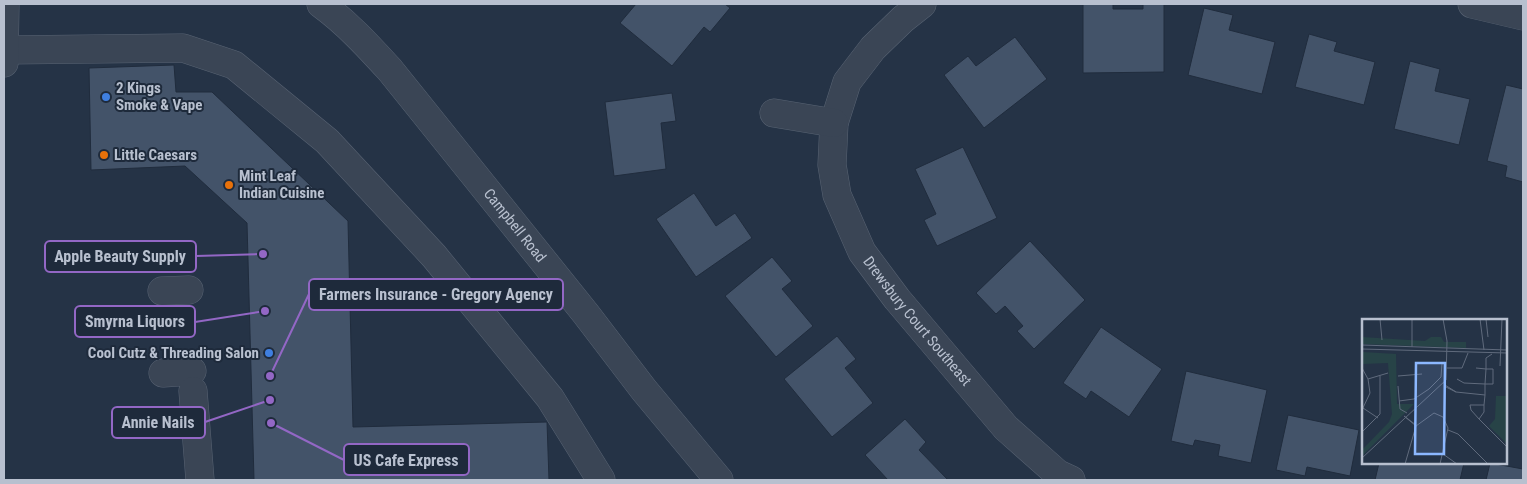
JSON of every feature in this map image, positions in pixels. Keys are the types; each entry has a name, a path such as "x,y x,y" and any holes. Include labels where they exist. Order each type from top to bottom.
{"street":[{"path":"5,4 4,56 183,48 234,65 327,141 434,256 550,398 601,480"},
{"name":"Drewsbury Court Southeast","path":"922,4 903,19 873,48 846,82 834,123 832,165 837,196 862,252 897,299 1006,428 1058,479"},
{"path":"1472,4 1520,12"},
{"name":"Campbell Road","path":"339,8 361,38 390,70 586,314 644,390 719,480"},
{"path":"774,113 834,123"},
{"path":"162,291 189,290"},
{"path":"164,373 193,381 192,463"}],"building":[{"path":"636,4 725,4 730,8 710,32 704,27 672,66 620,23"},
{"path":"1083,4 1113,4 1113,9 1143,9 1143,4 1164,4 1164,72 1083,73"},
{"path":"1204,8 1233,15 1229,30 1275,42 1262,94 1188,75"},
{"path":"1309,34 1337,42 1334,51 1375,62 1364,105 1295,87"},
{"path":"1015,37 1047,79 984,128 944,75 968,56 976,66"},
{"path":"1410,61 1440,69 1435,91 1470,99 1459,145 1394,129"},
{"path":"174,65 176,92 212,92 348,221 353,427 547,422 549,480 254,480 247,223 185,166 91,170 89,68"},
{"path":"1506,85 1523,89 1523,182 1505,177 1507,166 1487,161"},
{"path":"672,93 676,121 661,123 666,169 614,176 605,102"},
{"path":"963,147 997,218 937,246 924,220 936,214 915,169"},
{"path":"694,193 716,226 735,213 752,238 696,277 656,219"},
{"path":"1030,241 1085,300 1034,349 1017,331 1023,326 1005,306 996,314 976,293"},
{"path":"772,257 792,281 782,289 813,326 776,357 725,296"},
{"path":"1101,327 1162,369 1129,417 1091,391 1086,399 1063,383"},
{"path":"837,336 856,359 845,368 873,403 832,437 784,379"},
{"path":"1186,371 1267,390 1251,463 1218,456 1220,445 1195,440 1193,446 1171,441"},
{"path":"1288,415 1359,430 1350,476 1307,467 1305,476 1276,470"},
{"path":"905,419 926,442 919,450 948,480 888,480 865,455"},
{"path":"1379,464 1464,464 1460,480 1375,480"},
{"path":"1490,464 1523,469 1523,480 1486,480"}],"place":[{"name":"2 Kings Smoke & Vape","path":"106,97"},
{"name":"Little Caesars","path":"104,155"},
{"name":"Mint Leaf Indian Cuisine","path":"229,185"},
{"name":"Apple Beauty Supply","path":"263,254"},
{"name":"Smyrna Liquors","path":"265,311"},
{"name":"Cool Cutz & Threading Salon","path":"269,353"},
{"name":"Farmers Insurance - Gregory Agency","path":"270,376"},
{"name":"Annie Nails","path":"270,400"},
{"name":"US Cafe Express","path":"271,423"}]}
